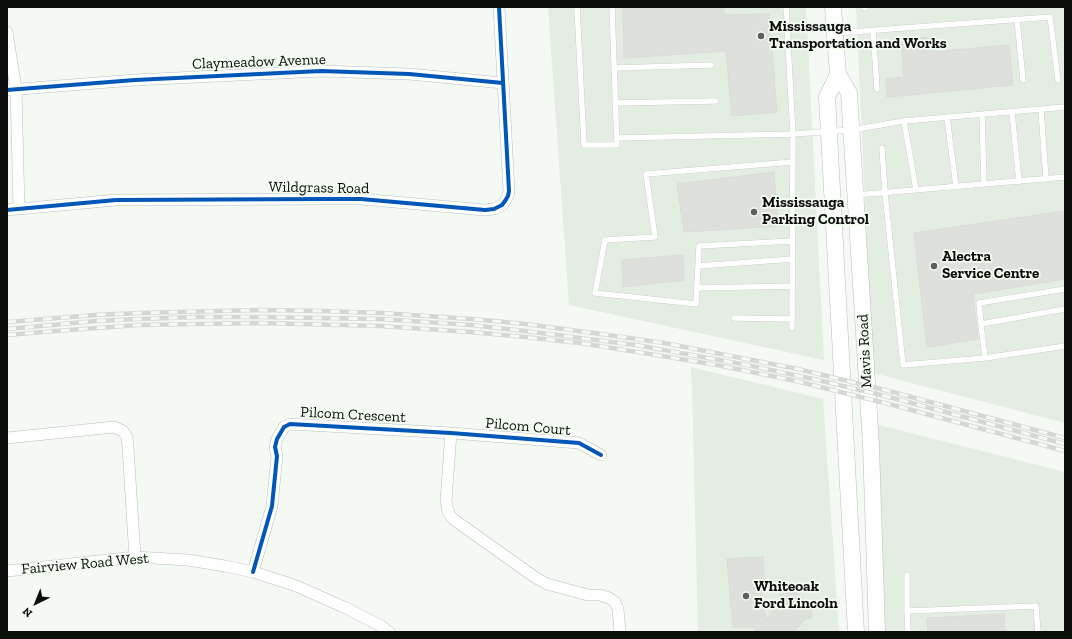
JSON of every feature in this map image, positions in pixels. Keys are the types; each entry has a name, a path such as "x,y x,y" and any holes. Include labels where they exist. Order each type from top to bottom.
{"main road":[{"name":"Mavis Road","path":"833,7 838,74 849,93 871,445 877,632"},
{"name":"Mavis Road","path":"838,74 827,97 856,632"}],"street":[{"name":"Wildgrass Road","path":"7,210 116,200 322,199 361,199 485,210 494,209 505,202 509,191 499,7"},
{"path":"7,32 19,208"},
{"name":"Claymeadow Avenue","path":"11,89 135,80 321,71 402,74 503,83"},
{"name":"Pilcom Crescent","path":"254,572 272,506 277,456 275,447 277,438 284,427 294,424 451,433"},
{"path":"7,438 114,427 123,431 127,437 128,443 135,557"},
{"path":"451,433 446,501 448,512 453,518 536,578 547,584 588,595 600,595 615,602 618,609 620,632"},
{"name":"Pilcom Court","path":"451,433 580,443 601,455"},
{"name":"Fairview Road West","path":"7,571 135,557 188,560 254,572 301,588 346,608 381,626 389,632"}],"lane":[{"path":"577,7 584,145 617,145 612,7"},
{"path":"786,7 793,134 792,328"},
{"path":"835,33 1050,17 1058,80"},
{"path":"1016,19 1023,80"},
{"path":"873,30 877,89"},
{"path":"614,68 711,65"},
{"path":"615,103 716,101"},
{"path":"617,138 829,132 851,130 904,121 1065,107"},
{"path":"1042,110 1046,179"},
{"path":"1012,112 1019,182"},
{"path":"982,115 984,184"},
{"path":"946,117 956,187"},
{"path":"904,121 916,190"},
{"path":"882,148 902,365 985,358 1065,346"},
{"path":"793,162 646,174 655,237 606,240 595,293 696,304 699,246 793,241"},
{"path":"856,195 1065,177"},
{"path":"698,266 793,259"},
{"path":"696,288 793,286"},
{"path":"985,358 979,303 1065,289"},
{"path":"981,324 1065,309"},
{"path":"734,318 792,319"},
{"path":"907,575 908,632"},
{"path":"907,611 1036,606 1038,632"}],"shaded area":[{"path":"548,7 806,7 824,360 569,305"},
{"path":"856,7 1065,7 1065,423 873,373"},
{"path":"691,367 823,399 839,632 698,632"},
{"path":"867,422 1065,472 1065,632 883,632"}],"building":[{"path":"623,7 724,8 724,15 769,14 777,112 732,116 726,51 624,58"},
{"path":"932,37 934,52 1009,45 1013,85 887,97 886,79 904,77 901,40"},
{"path":"774,172 778,226 684,232 677,184"},
{"path":"1065,211 1065,279 973,294 978,339 927,347 914,233"},
{"path":"683,255 684,280 623,287 622,260"},
{"name":"Whiteoak Ford Lincoln","path":"763,557 764,585 761,586 766,620 783,599 779,594 788,584 808,603 811,602 812,618 805,619 794,632 755,632 754,627 733,627 727,559"},
{"path":"1004,614 1005,632 928,632 927,618"}],"railway":[{"path":"7,322 95,315 259,310 381,313 526,324 664,343 798,369 889,391 1065,438"},
{"path":"7,329 96,321 198,317 381,319 471,325 636,345 747,365 889,397 1065,444"},
{"path":"7,335 139,325 259,323 380,326 471,332 580,343 717,365 796,381 1065,451"}],"cycle path":[{"path":"7,210 116,200 322,199 361,199 485,210 494,209 502,205 508,196 509,191 499,7"},
{"path":"7,90 135,80 321,71 409,74 503,83"},
{"path":"253,572 272,506 277,456 275,447 277,439 284,427 290,424 451,433 579,443 601,455"}],"place":[{"name":"Mississauga Transportation and Works","path":"761,36"},
{"name":"Mississauga Parking Control","path":"754,212"},
{"name":"Alectra Service Centre","path":"934,266"},
{"name":"Whiteoak Ford Lincoln","path":"746,596"}]}
